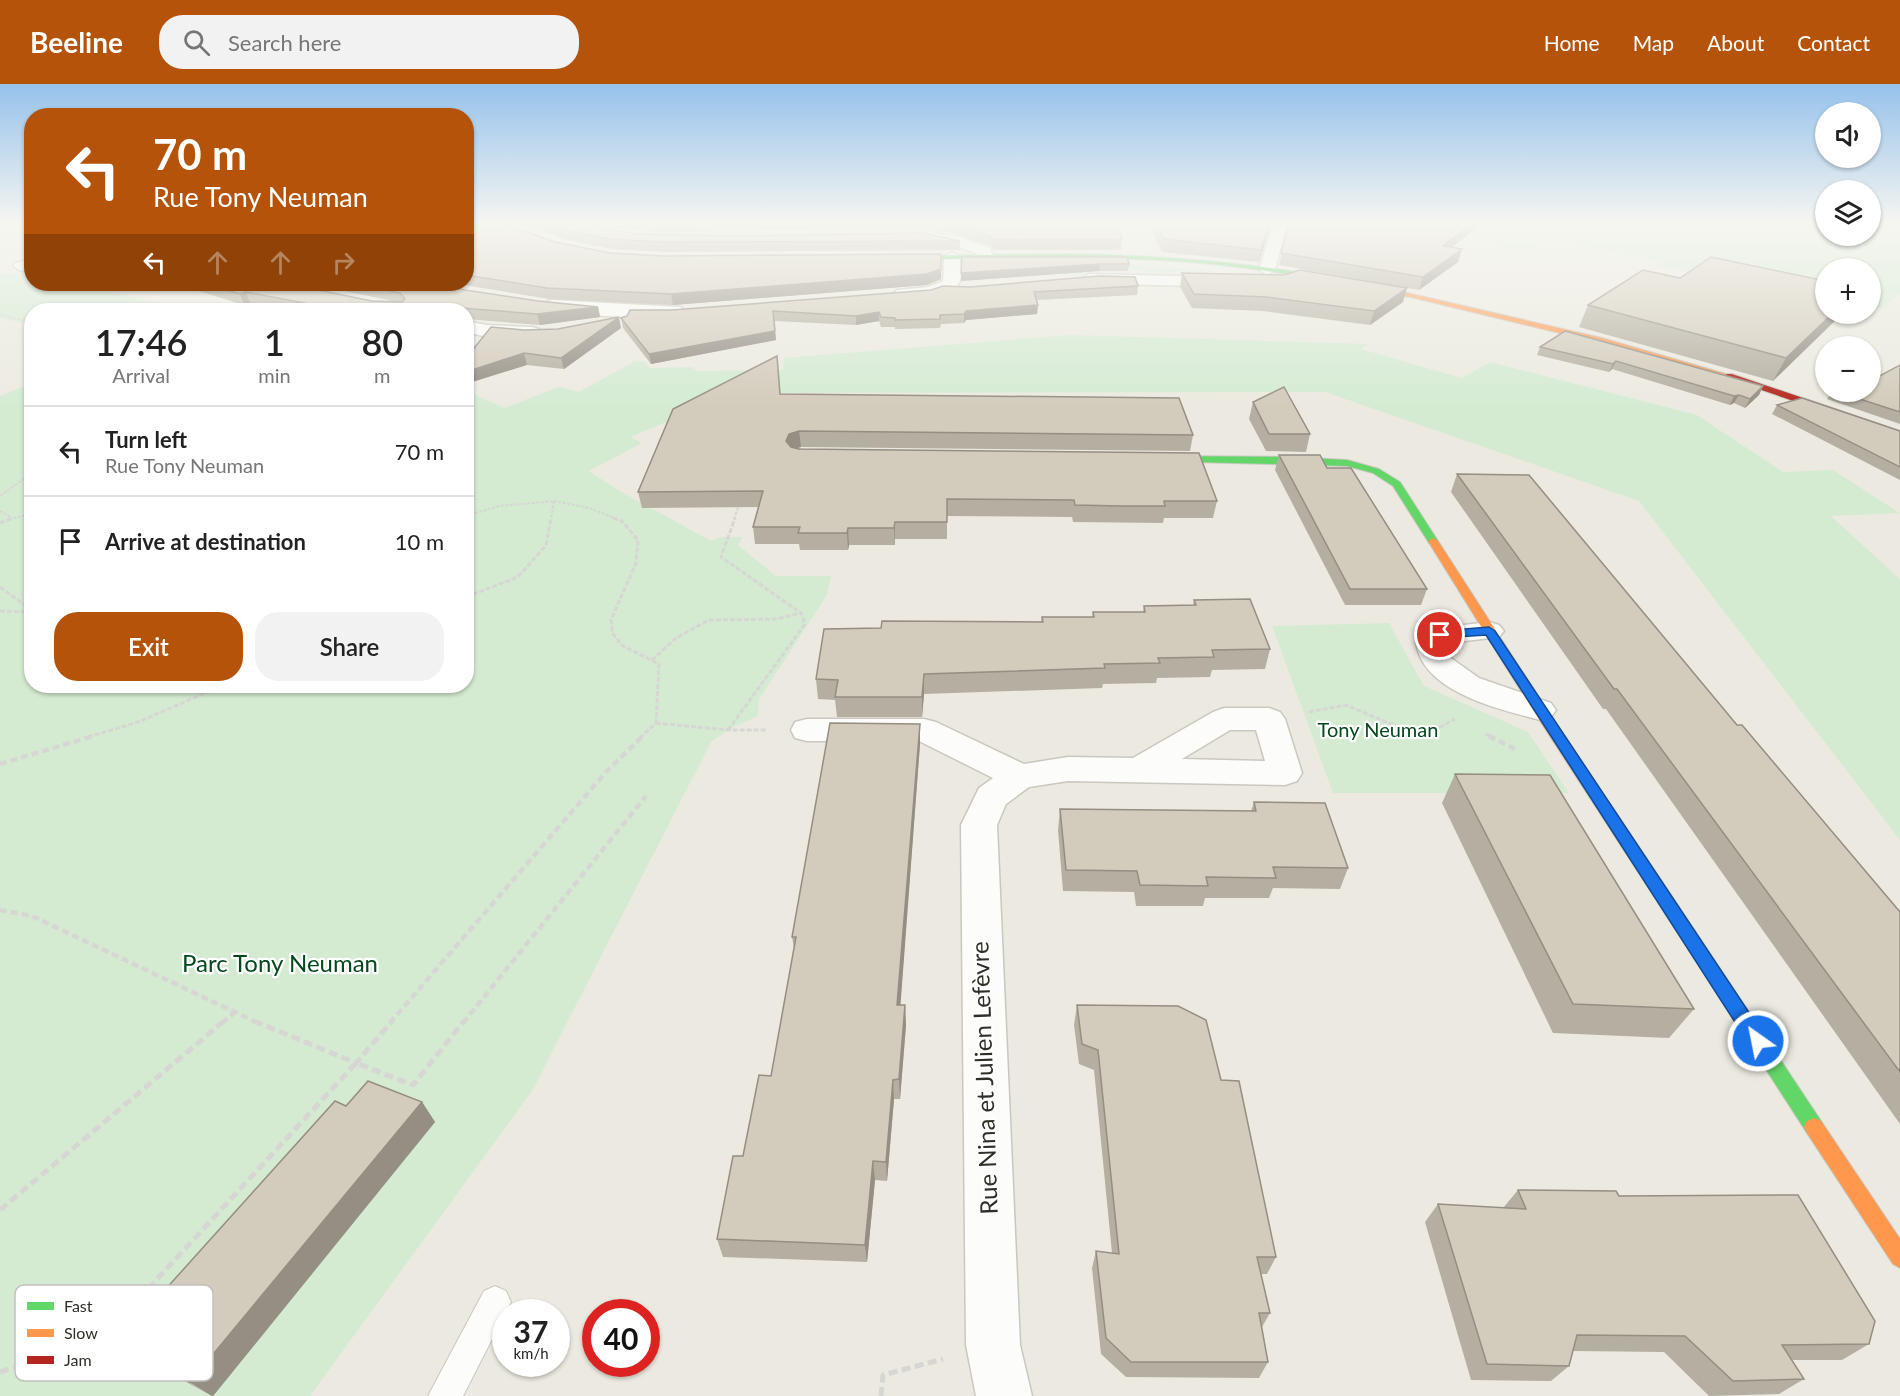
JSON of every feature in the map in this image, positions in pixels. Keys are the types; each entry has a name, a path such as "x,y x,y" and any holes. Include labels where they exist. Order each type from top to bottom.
{"main road":[{"path":"1355,285 1441,301 1645,351 1807,399 1900,434"},
{"path":"1147,459 1291,460 1347,463 1376,471 1397,484 1540,710 1900,1257"}],"street":[{"path":"884,295 931,292 944,288 970,289"},
{"path":"534,304 642,312 697,310"},
{"path":"600,327 642,312"},
{"path":"474,332 482,337 549,333"},
{"path":"1489,631 1440,635 1431,642 1434,659 1449,674 1540,710"},
{"path":"1139,770 1224,719 1269,719"},
{"name":"Rue Nina et Julien Lefèvre","path":"1004,1396 993,1345 979,825 991,797 1020,777 1068,770 1286,773 1269,719"},
{"path":"807,730 924,730 1020,777"}],"lane":[{"path":"446,1396 492,1308"}],"path":[{"path":"0,315 24,320"},
{"path":"0,496 24,479"},
{"path":"474,594 518,577 546,545 554,501"},
{"path":"152,1285 356,1063 606,772 656,723 659,664 623,646 613,634 611,620 636,563 638,540 622,521 589,508 554,501 499,506 474,514"},
{"path":"656,723 728,730 805,624 801,613 721,557 740,504"},
{"path":"0,511 11,518"},
{"path":"0,523 24,516"},
{"path":"0,587 24,605"},
{"path":"0,611 24,611"},
{"path":"652,660 676,638 709,620 777,619 801,613"},
{"path":"0,764 138,722 206,693"},
{"path":"1269,719 1346,705 1422,737 1455,719 1465,724"},
{"path":"1475,729 1527,755"},
{"path":"0,910 32,916 234,1012 413,1085 646,796"},
{"path":"0,1210 234,1012"},
{"path":"881,1396 883,1375 993,1345"},
{"path":"0,1372 15,1367"}],"green space":[{"path":"0,285 24,285 24,291 107,291 155,303 24,303 24,323 0,318"},
{"path":"1761,285 1815,285 1815,295"},
{"path":"1881,285 1900,285 1900,294 1882,309"},
{"name":"Parc Tony Neuman","path":"1070,335 1368,344 1361,349 1462,378 1490,362 1697,415 1783,472 1833,470 1900,513 1831,516 1900,579 1900,840 1639,501 1325,392 736,393 630,437 642,443 589,471 618,490 711,541 722,537 743,537 738,545 776,576 831,576 827,595 759,699 758,716 728,730 711,742 532,1091 310,1396 0,1396 0,396 24,387 24,693 474,693 474,394 504,408 559,387 579,392 635,361 644,361 650,368 692,367 697,371 783,370 784,358"},
{"name":"Tony Neuman","path":"1389,623 1424,686 1528,732 1569,793 1333,793 1272,626"}],"building":[{"path":"530,285 783,285 671,294"},
{"path":"1189,285 1391,285 1407,288 1374,311 1266,297 1194,294"},
{"path":"1619,285 1815,285 1815,324 1822,324 1786,358 1588,305"},
{"path":"943,286 1138,286 1034,292 1038,305 966,311 964,314 940,315 940,319 895,320 895,318 881,317 879,312 856,316 773,311 775,331 649,354 621,318 627,316 630,310 672,310 931,290"},
{"path":"229,291 323,291 372,301 402,302 405,299 400,293 390,291 472,291 598,307 537,314 474,309 474,303 304,303 246,292 240,294"},
{"path":"619,317 561,358 524,353 474,369 474,348 491,327 524,330 558,329"},
{"path":"1565,331 1763,386 1750,399 1616,361 1613,364 1540,347"},
{"path":"777,356 780,394 1179,398 1193,435 799,431 789,434 786,441 791,447 799,449 1199,453 1217,501 1164,501 1165,506 1121,506 1075,505 1074,500 947,499 947,522 895,522 894,528 848,528 847,533 798,533 800,527 753,527 763,491 638,492 673,409"},
{"path":"1900,365 1900,412 1869,402 1881,402 1881,375"},
{"path":"1284,387 1310,434 1269,434 1253,402"},
{"path":"1802,398 1900,431 1900,467 1777,405"},
{"path":"1279,455 1320,455 1327,468 1351,468 1427,589 1350,589"},
{"path":"1457,474 1529,475 1737,725 1742,725 1900,912 1900,1072 1617,689 1614,689"},
{"path":"1250,599 1270,649 1212,650 1214,657 1158,658 1160,663 1104,664 1105,668 924,674 922,697 835,697 838,680 816,679 824,629 881,628 882,621 1043,622 1042,617 1094,617 1093,612 1145,612 1144,606 1196,605 1194,600"},
{"path":"830,723 920,724 897,1005 905,1005 899,1079 893,1080 886,1162 873,1161 865,1245 717,1239 733,1156 743,1156 759,1075 771,1076 796,937 792,937"},
{"path":"1455,774 1550,775 1694,1009 1573,1004"},
{"path":"1254,802 1325,803 1348,868 1273,867 1276,878 1206,877 1208,886 1140,885 1137,871 1066,870 1060,809 1256,811"},
{"path":"1077,1005 1178,1006 1206,1020 1221,1080 1239,1081 1276,1257 1257,1257 1270,1313 1259,1313 1268,1362 1131,1362 1106,1338 1096,1251 1119,1254 1098,1050 1082,1044"},
{"path":"368,1081 422,1102 213,1354 213,1285 169,1285 335,1101 346,1106"},
{"path":"1518,1190 1616,1191 1619,1196 1798,1195 1875,1321 1869,1344 1782,1345 1804,1379 1733,1381 1685,1336 1577,1335 1569,1366 1487,1364 1438,1204 1526,1209"}],"traffic: fast":[{"path":"1361,285 1408,295"},
{"path":"1156,459 1291,460 1347,463 1376,471 1397,484 1433,541"},
{"path":"1689,936 1814,1127"}],"traffic: slow":[{"path":"1408,295 1599,340 1729,376"},
{"path":"1433,541 1540,710 1689,936"},
{"path":"1814,1127 1900,1257"}],"traffic: jam":[{"path":"1729,376 1900,434"}],"route":[{"path":"1440,635 1489,631 1758,1041"}]}
